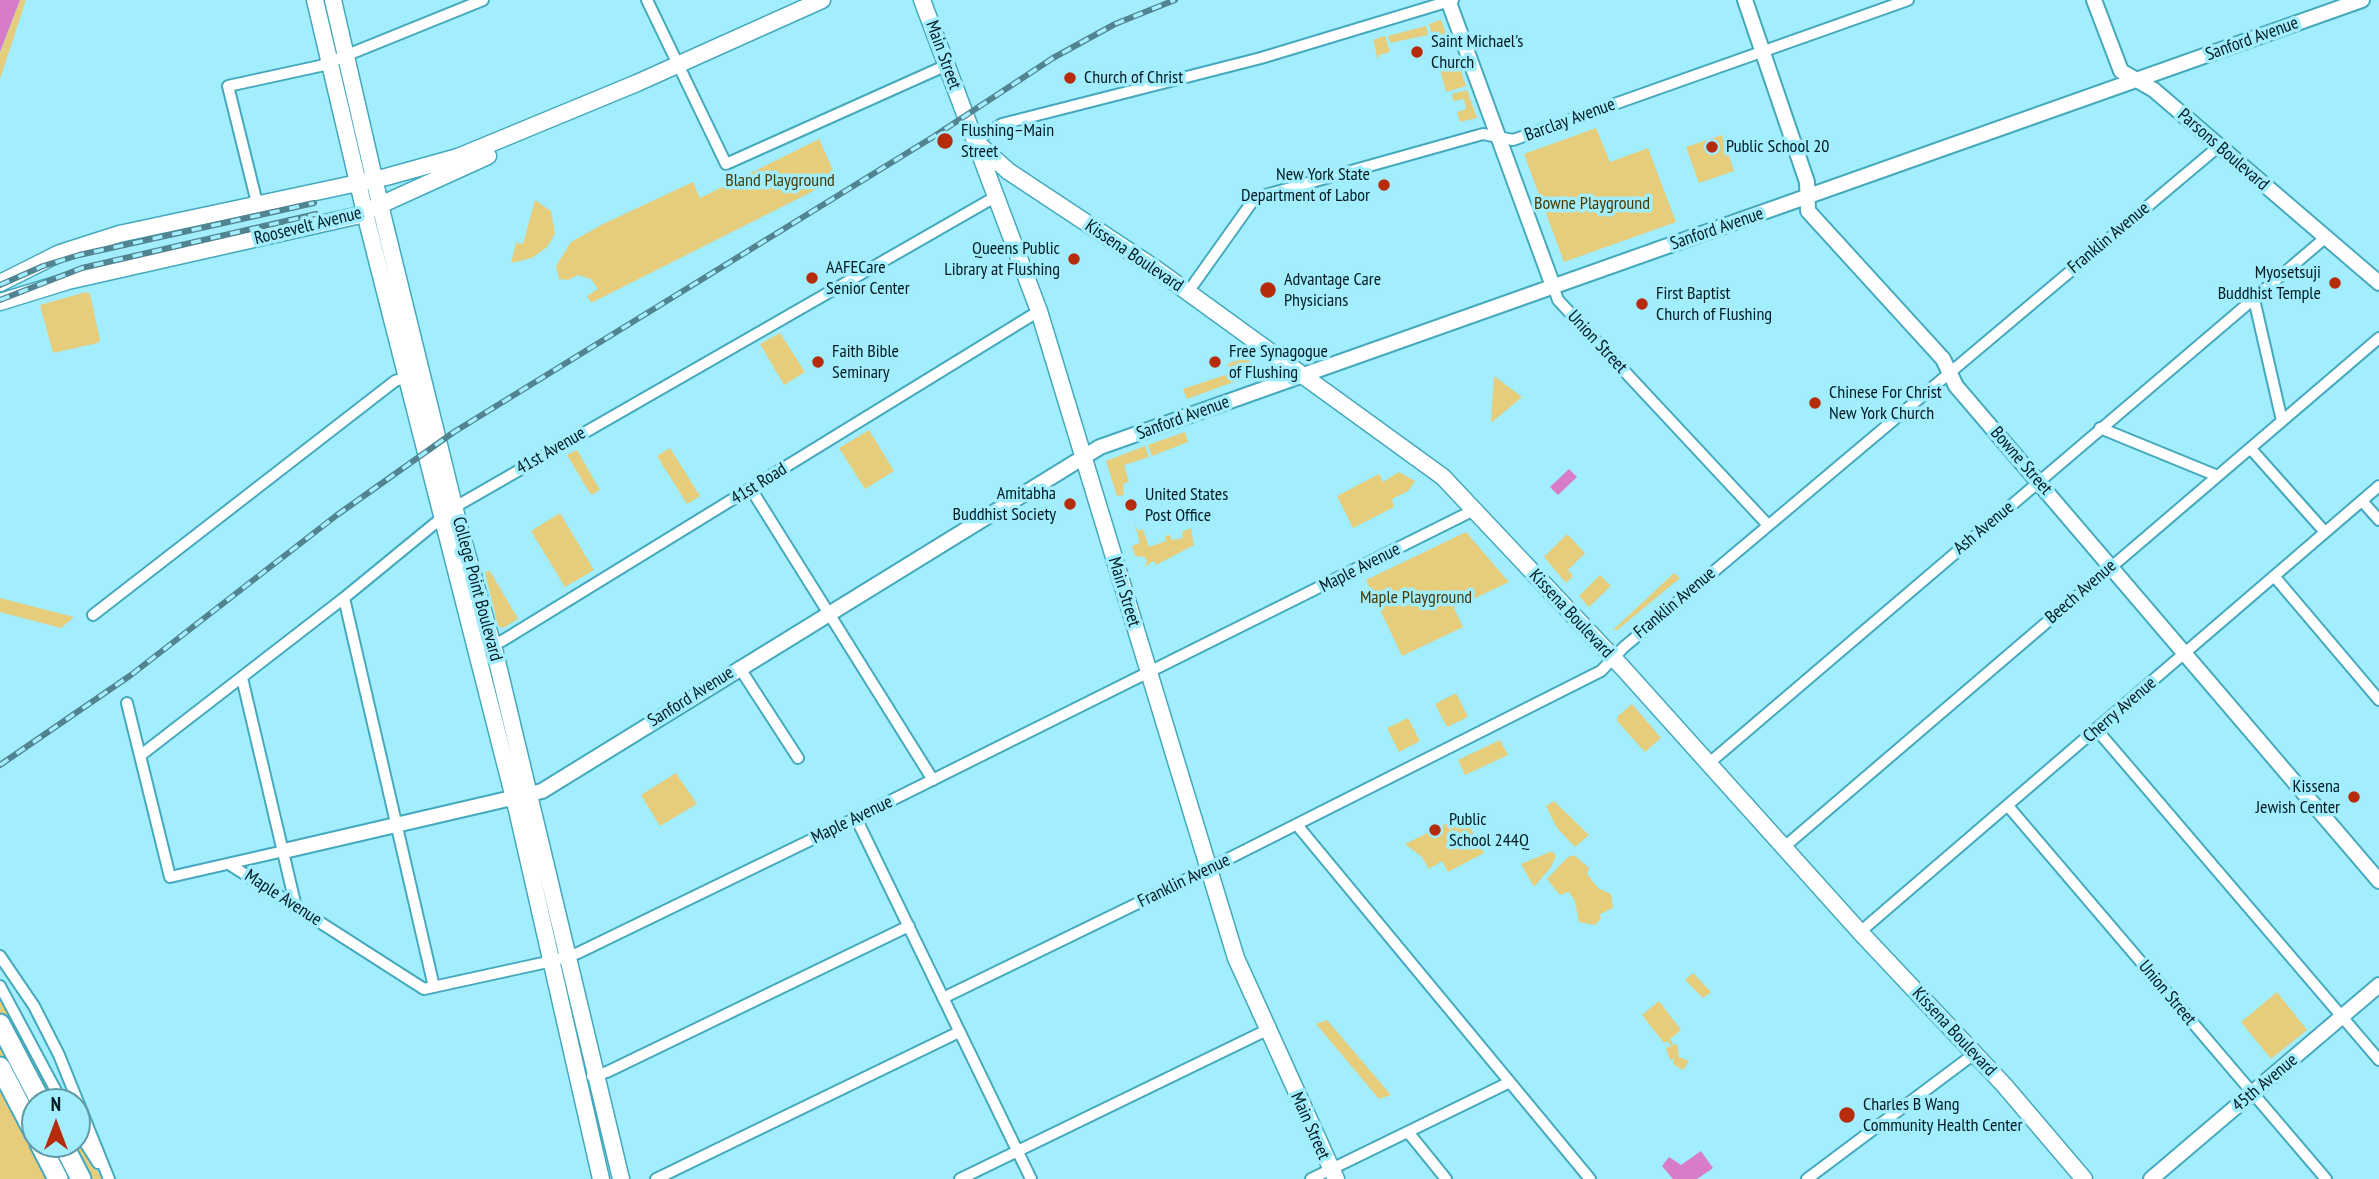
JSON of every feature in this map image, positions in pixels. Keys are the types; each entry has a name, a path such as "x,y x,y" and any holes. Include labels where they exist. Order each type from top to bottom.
{"highway":[{"path":"0,1024 34,1088"},
{"path":"0,1068 21,1108"},
{"path":"47,1158 58,1179"},
{"path":"70,1158 81,1179"}],"main road":[{"name":"College Point Boulevard","path":"315,0 358,182 373,210 414,375 442,518 476,651 569,956 621,1179"},
{"name":"College Point Boulevard","path":"333,0 375,179 373,210"},
{"name":"Roosevelt Avenue","path":"0,283 57,255 119,234 375,179 458,157 637,83 822,0"},
{"name":"Main Street","path":"922,0 1039,311 1236,958 1333,1174"},
{"name":"Roosevelt Avenue","path":"0,302 68,281 373,210 628,92 637,83"},
{"name":"Kissena Boulevard","path":"975,141 1008,171 1188,292 1424,462 1474,510 1612,658 1860,933 1974,1054 2084,1179"},
{"path":"57,255 68,281"},
{"name":"College Point Boulevard","path":"414,375 455,507 492,645 552,961 601,1179"}],"street":[{"path":"257,203 228,86 330,62 483,0"},
{"path":"648,0 726,164 947,65"},
{"name":"Bowne Street","path":"1745,0 1807,182 1808,211 1943,359 1956,386 2379,881"},
{"name":"Barclay Avenue","path":"1188,292 1252,202 1262,196 1483,134 1513,140 1908,0"},
{"name":"Parsons Boulevard","path":"2094,0 2121,71 2154,90 2379,283"},
{"name":"Sanford Avenue","path":"141,755 170,877 542,791 739,667 1100,447 2362,0"},
{"path":"975,141 1002,124 1261,58 1450,1"},
{"name":"Union Street","path":"1450,1 1558,300 1768,525"},
{"name":"Franklin Avenue","path":"943,998 1297,825 1601,671 1612,658 1768,525 2218,147"},
{"name":"41st Avenue","path":"141,755 344,598 455,507 995,197"},
{"name":"Ash Avenue","path":"1708,764 2325,237"},
{"path":"2254,299 2282,421"},
{"name":"41st Road","path":"476,651 492,645 751,489 1039,311"},
{"name":"Beech Avenue","path":"1783,848 2215,475 2251,449 2379,338"},
{"path":"93,615 395,381 414,375"},
{"path":"2100,429 2215,475"},
{"path":"2251,449 2324,531"},
{"name":"Cherry Avenue","path":"1860,933 2379,486"},
{"path":"751,489 933,780"},
{"path":"2362,501 2379,520"},
{"name":"Maple Avenue","path":"229,864 424,989 552,961 569,956 856,818 1474,510"},
{"path":"2274,576 2379,701"},
{"path":"344,598 434,987"},
{"path":"739,667 798,758"},
{"path":"242,677 296,907"},
{"path":"127,703 141,755"},
{"path":"2096,730 2379,1060"},
{"name":"Union Street","path":"2008,806 2326,1179"},
{"path":"856,818 1031,1179"},
{"path":"1297,825 1590,1179"},
{"path":"579,1079 597,1074 909,926"},
{"path":"0,956 34,1006 59,1055 109,1179"},
{"name":"45th Avenue","path":"2151,1179 2379,985"},
{"path":"0,986 55,1088"},
{"path":"960,1179 1267,1030"},
{"path":"656,1179 959,1032"},
{"path":"1807,1179 1974,1054"},
{"path":"1311,1179 1333,1174 1408,1132 1510,1082"},
{"path":"1408,1132 1446,1179"},
{"path":"91,1151 109,1179"}],"green space":[{"path":"20,0 26,0 0,79 0,53"},
{"path":"1441,20 1450,45 1446,46 1444,38 1433,41 1429,24"},
{"path":"1426,26 1428,35 1390,43 1388,36"},
{"path":"1385,36 1390,52 1379,55 1378,60 1373,40"},
{"path":"1459,66 1466,86 1446,92 1440,69"},
{"path":"1467,90 1477,118 1460,122 1457,112 1466,109 1464,99 1453,101 1452,94"},
{"name":"Bowne Playground","path":"1596,128 1610,162 1648,148 1676,222 1564,262 1524,154"},
{"path":"1722,135 1734,171 1699,183 1686,147"},
{"name":"Bland Playground","path":"819,139 837,179 591,303 587,296 598,289 591,279 578,275 568,280 559,279 556,266 571,242 603,224 693,182 700,198"},
{"path":"535,200 551,211 555,234 547,247 532,258 511,263 516,243 523,244"},
{"path":"86,292 90,294 100,340 98,343 53,353 40,305"},
{"path":"780,333 805,372 784,385 760,344"},
{"path":"1244,357 1263,371 1187,399 1183,389 1228,374 1228,364"},
{"path":"1494,376 1522,397 1491,423"},
{"path":"869,430 894,471 865,489 839,448"},
{"path":"1185,432 1188,442 1152,456 1148,445"},
{"path":"1145,446 1149,457 1124,465 1129,482 1123,484 1124,495 1117,496 1106,461"},
{"path":"670,448 700,496 687,504 657,456"},
{"path":"577,450 600,490 591,495 567,455"},
{"path":"1399,472 1415,481 1408,491 1392,499 1394,507 1353,528 1337,496 1379,474 1383,482"},
{"path":"560,513 594,570 565,587 531,531"},
{"path":"1134,521 1138,531 1143,529 1149,547 1166,541 1165,536 1170,535 1172,540 1183,538 1182,532 1191,528 1194,545 1156,565 1154,561 1144,567 1147,562 1145,557 1135,556 1132,546 1140,543"},
{"name":"Maple Playground","path":"1466,532 1509,582 1454,608 1463,627 1402,656 1366,580"},
{"path":"1567,534 1585,553 1568,570 1573,576 1566,583 1544,557"},
{"path":"490,571 518,619 503,628 498,626 485,572"},
{"path":"1674,573 1680,578 1616,631 1614,629"},
{"path":"1600,575 1611,586 1589,607 1579,596"},
{"path":"0,598 74,617 61,628 0,612"},
{"path":"1456,693 1468,717 1447,727 1435,704"},
{"path":"1632,704 1661,738 1645,752 1617,721 1618,716"},
{"path":"1408,718 1420,741 1399,752 1387,728"},
{"path":"1500,740 1508,755 1465,775 1458,760"},
{"path":"676,773 697,804 660,826 641,795"},
{"path":"1554,801 1589,835 1575,847 1557,828 1546,806"},
{"path":"1464,815 1484,853 1448,872 1442,861 1429,869 1422,857 1405,844"},
{"path":"1552,851 1556,856 1551,867 1534,887 1521,864"},
{"path":"1574,855 1589,868 1587,874 1598,888 1611,894 1613,908 1600,914 1601,919 1595,925 1579,922 1575,901 1569,892 1560,895 1547,879 1568,857"},
{"path":"1693,973 1711,992 1703,998 1685,980"},
{"path":"2277,992 2307,1030 2271,1059 2241,1022"},
{"path":"0,994 49,1088 21,1088 21,1158 90,1158 102,1179 0,1179"},
{"path":"1659,1001 1681,1030 1670,1039 1674,1045 1677,1044 1679,1057 1689,1061 1683,1070 1673,1064 1674,1059 1670,1060 1666,1048 1671,1046 1668,1041 1664,1043 1642,1015"},
{"path":"1327,1020 1391,1095 1379,1099 1316,1024"}],"shaded area":[{"path":"0,0 20,0 0,52"},
{"path":"1569,469 1577,477 1558,495 1550,487"},
{"path":"1701,1151 1713,1168 1697,1179 1673,1179 1662,1166 1669,1157 1681,1165"}],"railway":[{"path":"0,765 131,675 337,515 454,432 933,137 1053,58 1115,24 1175,0"},
{"path":"0,285 43,266 79,255 314,203"},
{"path":"0,300 82,268 316,214"}],"place":[{"name":"Saint Michael's Church","path":"1417,52"},
{"name":"Church of Christ","path":"1070,78"},
{"name":"Flushing–Main Street","path":"945,141"},
{"name":"Public School 20","path":"1712,147"},
{"name":"New York State Department of Labor","path":"1384,185"},
{"name":"Queens Public Library at Flushing","path":"1074,259"},
{"name":"AAFECare Senior Center","path":"812,278"},
{"name":"Myosetsuji Buddhist Temple","path":"2335,283"},
{"name":"Advantage Care Physicians","path":"1268,290"},
{"name":"First Baptist Church of Flushing","path":"1642,304"},
{"name":"Faith Bible Seminary","path":"818,362"},
{"name":"Free Synagogue of Flushing","path":"1215,362"},
{"name":"Chinese For Christ New York Church","path":"1815,403"},
{"name":"Amitabha Buddhist Society","path":"1070,504"},
{"name":"United States Post Office","path":"1131,505"},
{"name":"Kissena Jewish Center","path":"2354,797"},
{"name":"Public School 244Q","path":"1435,830"},
{"name":"Charles B Wang Community Health Center","path":"1847,1115"}]}
